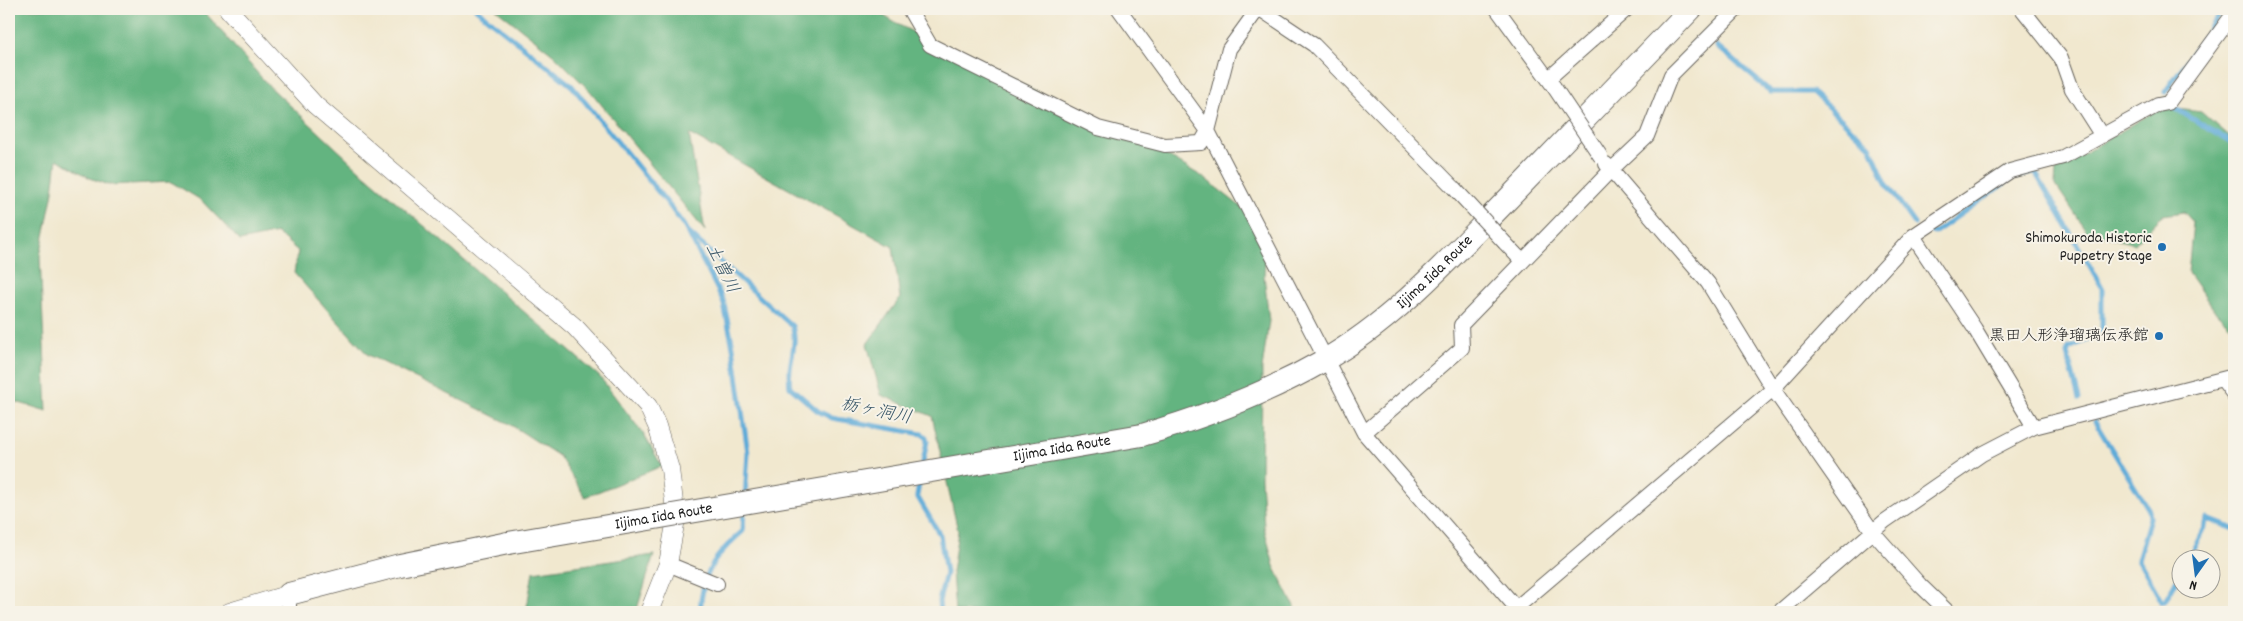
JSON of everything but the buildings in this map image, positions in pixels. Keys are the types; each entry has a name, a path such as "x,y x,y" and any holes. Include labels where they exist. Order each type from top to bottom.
{"main road":[{"name":"Iijima Iida Route","path":"289,603 400,565 508,542 1142,435 1184,423 1229,406 1280,384 1325,360 1375,326 1442,267 1691,9"}],"street":[{"path":"228,9 315,105 574,327 648,406 658,426 670,469 676,519 668,564 649,612"},
{"path":"909,9 930,46 1098,128 1165,145 1200,143 1208,131 1229,48 1259,9 1314,45 1454,188 1522,261"},
{"path":"1119,9 1208,131 1364,433 1518,610 1773,389 1914,236 2010,171 2063,157 2158,104 2168,103 2234,13"},
{"path":"1497,9 1611,170 1708,283 1773,389 1874,532 1920,585 1948,612"},
{"path":"1551,83 1615,14 1628,9"},
{"path":"1364,433 1462,348 1461,325 1611,170 1647,136 1671,75 1737,9"},
{"path":"2022,9 2060,58 2072,89 2102,136"},
{"path":"1914,236 1975,329 2034,427"},
{"path":"1779,612 1885,521 1982,454 2034,427 2101,408 2229,378 2234,395"},
{"path":"668,564 717,584"},
{"path":"229,612 289,603"}],"green space":[{"path":"9,9 202,9 267,84 365,175 600,377 644,435 662,466 585,497 559,456 508,423 368,355 294,273 298,251 277,233 240,241 201,200 171,182 109,185 90,178 57,159 53,192 40,256 47,411 9,400"},
{"path":"496,9 873,9 897,24 985,68 1142,141 1203,177 1250,214 1267,240 1264,275 1269,321 1262,369 1261,478 1264,527 1274,566 1297,612 955,612 952,572 958,531 932,416 881,395 867,344 900,298 893,247 689,134 705,231 591,92 553,54"},
{"path":"2162,107 2201,112 2234,141 2234,329 2217,314 2188,273 2193,222 2184,212 2163,215 2135,244 2087,232 2055,184 2056,170"},
{"path":"654,555 636,612 526,612 533,572"}],"waterway":[{"name":"土曽川","path":"476,9 572,86 669,205 687,230 723,300 733,347 748,453 745,497"},
{"path":"2165,92 2223,9"},
{"path":"1717,46 1771,92 1812,92 1870,146 1886,183 1915,224"},
{"path":"2173,107 2234,144"},
{"path":"1931,232 1934,233 2012,178 2035,172 2102,287 2102,334 2069,348 2067,353 2079,399"},
{"name":"栃ヶ洞川","path":"689,233 792,326 794,341 789,379 790,387 818,411 832,418 922,434 926,437 927,441 922,467"},
{"path":"2095,422 2149,510 2150,518 2138,559 2162,602 2165,601 2170,592"},
{"name":"栃ヶ洞川","path":"920,478 917,496 940,535 946,573 939,601 940,612"},
{"name":"土曽川","path":"700,612 703,586 711,566 724,549 743,531 744,508"},
{"path":"2194,548 2208,519 2234,529"}],"place":[{"name":"Shimokuroda Historic Puppetry Stage","path":"2162,247"},
{"name":"黒田人形浄瑠璃伝承館","path":"2159,336"}]}
